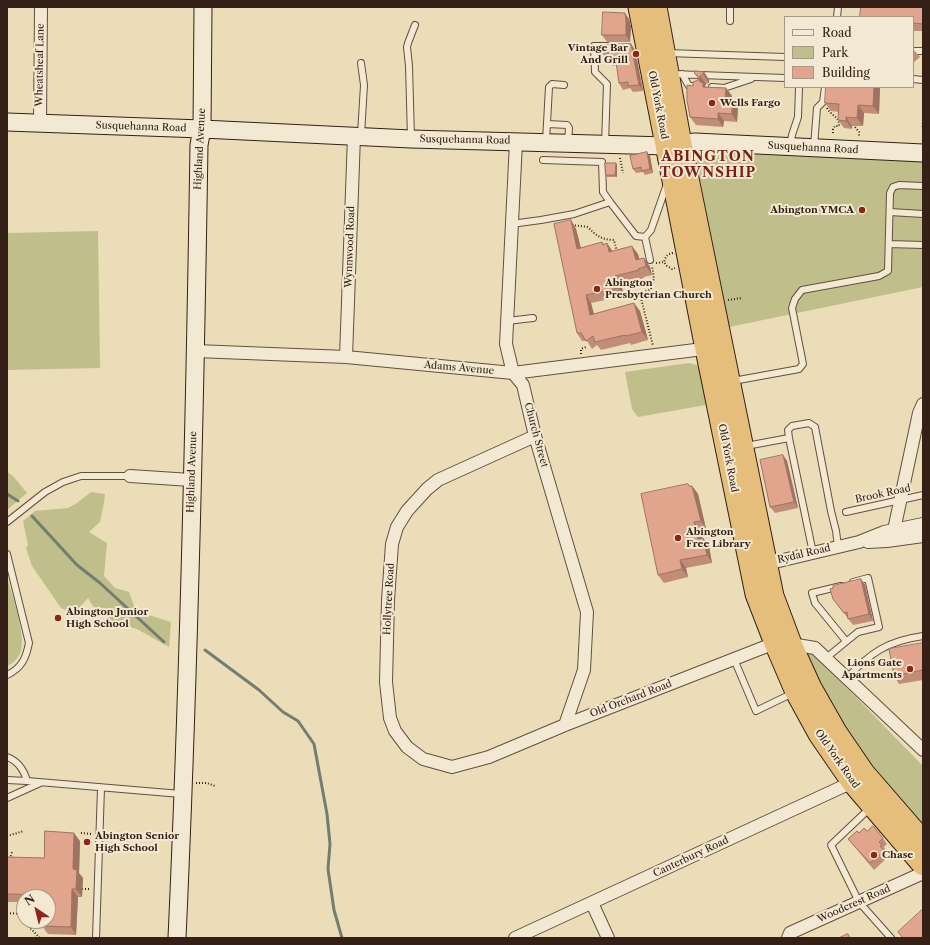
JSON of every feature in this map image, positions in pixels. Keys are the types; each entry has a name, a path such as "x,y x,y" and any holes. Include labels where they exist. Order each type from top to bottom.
{"highway":[{"name":"Old York Road","path":"639,7 651,48 674,145 758,565"},
{"name":"Old York Road","path":"656,7 651,48 675,74 674,145 671,169 714,348 729,382 742,446 758,565 756,594 783,644 811,688 836,732 872,806 923,865"},
{"name":"Old York Road","path":"783,644 796,692 818,734 858,777 923,841"}],"street":[{"name":"Wheatsheaf Lane","path":"40,124 41,7"},
{"name":"Highland Avenue","path":"177,938 189,789 191,480 196,351 199,145 202,129 203,7"},
{"name":"Susquehanna Road","path":"7,122 202,129 411,139 674,145 695,142 923,153"},
{"name":"Wynnwood Road","path":"346,357 357,136"},
{"name":"Church Street","path":"516,142 506,344 513,373 523,385 535,436 588,612 584,670 565,725"},
{"name":"Adams Avenue","path":"196,351 346,357 513,373 714,348"},
{"path":"894,530 919,414 923,404"},
{"name":"Hollytree Road","path":"489,758 452,767 423,759 407,747 395,731 390,718 386,682 388,600 392,544 397,527 407,511 427,489 438,480 535,436"},
{"path":"130,476 191,480"},
{"name":"Rydal Road","path":"859,542 884,532 923,524"},
{"name":"Rydal Road","path":"758,565 859,542 887,541 923,536"},
{"path":"783,644 815,648 923,750"},
{"name":"Old Orchard Road","path":"489,758 565,725 734,659 783,644"},
{"name":"Canterbury Road","path":"515,938 858,777"},
{"name":"Woodcrest Road","path":"788,938 790,933 923,873"},
{"path":"592,903 608,938"}],"lane":[{"path":"730,7 730,21"},
{"path":"411,139 408,42 415,25"},
{"path":"605,144 607,84 595,72 594,46 617,46"},
{"path":"651,48 784,57"},
{"path":"915,51 923,51"},
{"path":"357,136 364,85 361,63"},
{"path":"675,74 784,78"},
{"path":"675,74 689,86 700,86"},
{"path":"709,87 724,88 756,77"},
{"path":"546,142 549,87 552,84 564,85"},
{"path":"790,147 798,117 799,88"},
{"path":"813,148 817,108 823,102 825,88"},
{"path":"548,124 567,125 568,143"},
{"path":"543,160 602,162 603,192 636,236 645,237"},
{"path":"645,237 651,230 671,169"},
{"path":"729,382 799,369 803,364 792,308 795,299 802,290 879,276 888,271 890,193 893,187 898,185 923,186"},
{"path":"511,224 574,214 610,202"},
{"path":"890,212 923,214"},
{"path":"645,237 650,260"},
{"path":"889,244 923,245"},
{"path":"507,320 533,318"},
{"path":"813,553 789,438 788,430 792,426 808,423 814,427 838,546"},
{"path":"742,446 789,438"},
{"path":"7,522 45,492 63,482 81,476 130,476"},
{"name":"Brook Road","path":"846,512 923,495"},
{"path":"7,554 29,643 26,657 16,671 7,675"},
{"path":"826,658 858,632 879,627 868,578 812,593 816,602 846,641"},
{"path":"847,678 862,662 887,645 909,638 923,636"},
{"path":"734,659 756,711 796,692"},
{"path":"7,758 19,764 27,781"},
{"path":"7,780 101,788 189,789"},
{"path":"7,798 40,782"},
{"path":"96,938 101,788"},
{"path":"872,806 831,845 859,902 891,938"}],"path":[{"path":"826,107 829,112 837,117 840,122 839,126"},
{"path":"833,137 833,129 835,126 844,126"},
{"path":"855,127 859,132 859,138"},
{"path":"620,155 623,173"},
{"path":"588,227 594,234 606,240 614,240 617,252"},
{"path":"677,267 672,268 667,266 664,262 668,253 679,251"},
{"path":"625,296 640,294 650,290 654,284 654,276 650,260"},
{"path":"628,287 630,295"},
{"path":"640,294 654,349"},
{"path":"724,301 742,298"},
{"path":"581,349 586,347"},
{"path":"189,789 206,783 215,786"},
{"path":"7,836 24,831"},
{"path":"81,833 92,834"},
{"path":"10,863 10,856 12,852"},
{"path":"82,889 90,889"},
{"path":"31,929 40,938"}],"green space":[{"name":"Abington YMCA","path":"700,151 923,161 923,287 729,327 695,155"},
{"path":"98,231 100,368 7,370 7,233"},
{"path":"689,363 697,365 700,370 706,405 638,417 632,409 625,372"},
{"path":"7,472 13,476 27,493 7,510"},
{"path":"91,492 105,494 100,522 89,532 107,543 104,576 115,588 129,592 136,611 171,622 169,647 137,629 113,622 93,606 88,598 77,609 71,611 61,608 32,566 26,548 28,545 23,521 35,511 68,508"},
{"path":"7,577 18,616 22,646 18,657 13,663 7,666"},
{"path":"809,653 814,654 923,766 923,832 871,772 805,656"}],"building":[{"path":"861,7 923,7 923,24 914,23 914,16 860,16"},
{"path":"603,12 625,13 626,35 602,35"},
{"path":"631,44 639,85 628,86 628,82 619,83 616,62 614,62 613,59 609,60 608,52 602,53 601,45"},
{"name":"Wells Fargo","path":"695,71 704,72 699,79 700,82 703,83 703,87 726,88 725,98 732,99 732,114 718,113 718,119 690,117 687,100 687,85 693,86 693,82 698,80 698,76 695,74"},
{"path":"826,88 874,88 873,106 858,105 857,118 846,117 846,121 838,120 839,104 825,103"},
{"path":"647,152 650,169 642,171 641,167 633,169 630,156"},
{"path":"605,163 616,163 615,175 606,175"},
{"name":"Abington Presbyterian Church","path":"571,220 577,249 602,242 603,245 607,243 609,252 632,246 636,260 644,258 646,266 638,269 639,270 615,276 618,288 586,295 590,315 634,303 642,332 595,342 593,336 586,341 581,333 577,333 554,224"},
{"path":"783,455 794,502 770,507 760,460"},
{"name":"Abington Free Library","path":"688,484 689,486 692,486 701,521 694,522 698,539 703,538 707,555 680,560 682,569 658,575 641,494"},
{"path":"861,579 869,614 848,619 847,612 844,613 833,599 830,589 833,588 833,586"},
{"path":"923,643 923,670 894,676 889,649"},
{"name":"Chase","path":"873,826 883,838 879,842 884,851 870,863 848,839 857,831 859,833 864,828 867,831"},
{"path":"45,831 74,833 73,869 77,870 76,889 72,889 71,927 56,926 56,889 16,889 16,894 7,894 7,857 44,858"},
{"path":"923,909 923,938 903,938 898,932"},
{"path":"848,934 850,938 839,938"}],"waterway":[{"path":"7,494 18,501"},
{"path":"32,516 77,565 100,583 164,642"},
{"path":"205,650 259,690 283,712 298,721 314,744 327,814 330,844 328,869 334,910 342,938"}],"place":[{"name":"Vintage Bar And Grill","path":"636,54"},
{"name":"Wells Fargo","path":"712,103"},
{"name":"Abington YMCA","path":"862,210"},
{"name":"Abington Presbyterian Church","path":"597,289"},
{"name":"Abington Free Library","path":"678,538"},
{"name":"Abington Junior High School","path":"58,618"},
{"name":"Lions Gate Apartments","path":"910,669"},
{"name":"Abington Senior High School","path":"87,842"},
{"name":"Chase","path":"874,855"}],"district":[{"name":"ABINGTON TOWNSHIP","path":"708,166"}]}
